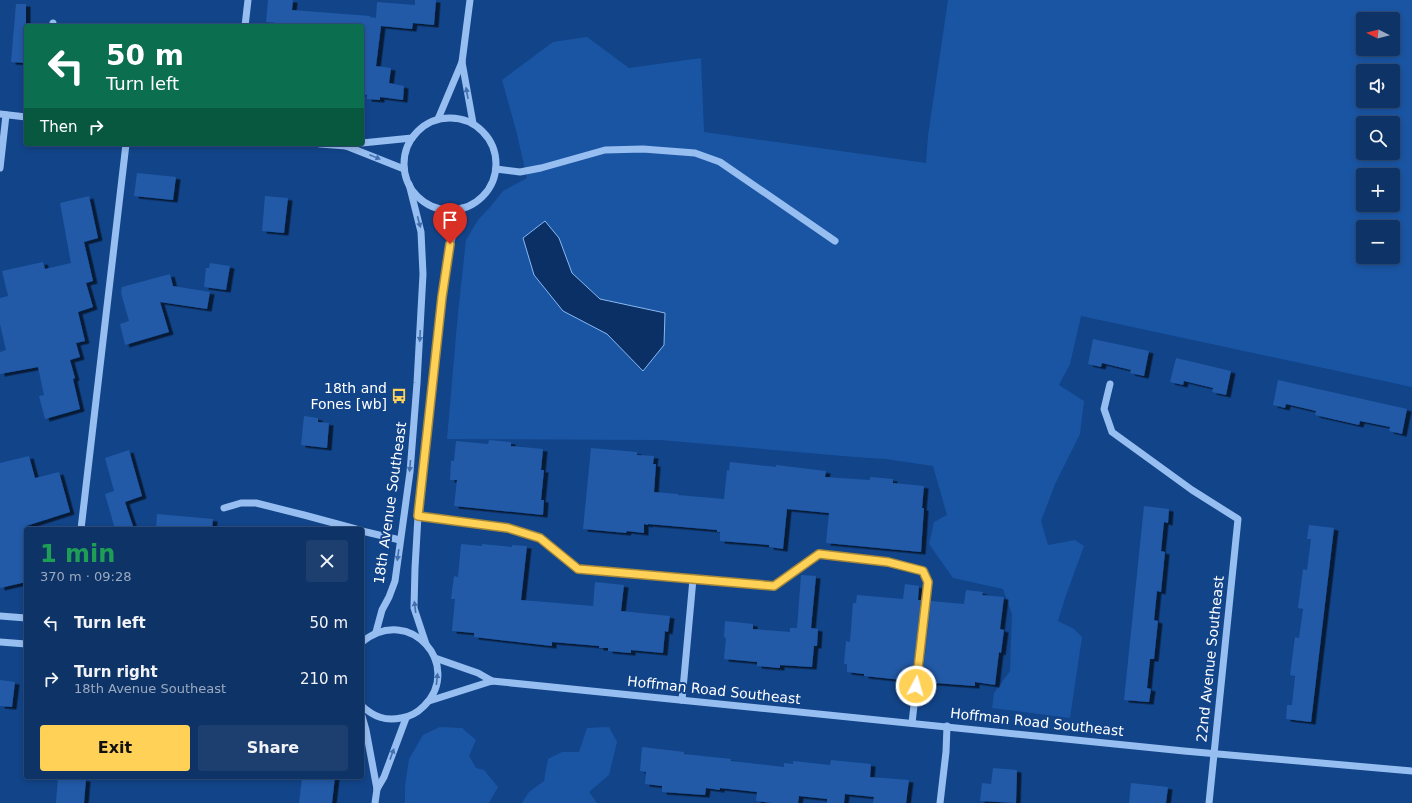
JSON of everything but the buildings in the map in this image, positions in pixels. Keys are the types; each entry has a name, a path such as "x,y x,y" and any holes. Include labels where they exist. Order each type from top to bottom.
{"street":[{"path":"245,24 248,0"},
{"path":"438,119 462,62 470,0"},
{"path":"462,62 473,123"},
{"path":"0,168 3,115 24,117"},
{"path":"456,118 473,123 487,135 495,151 496,169 490,186 478,200 462,208 447,210 432,206 418,197 409,184 404,169 405,153 412,138 423,126 438,119 456,118"},
{"path":"364,143 412,138"},
{"path":"81,527 126,146"},
{"path":"346,146 404,169"},
{"path":"496,169 520,172 541,168 604,150 643,149 695,153 720,162 835,241"},
{"name":"18th Avenue Southeast","path":"376,632 382,610 395,581 410,472 416,398 423,274 421,232 409,184"},
{"name":"18th Avenue Southeast","path":"426,644 414,608 418,516 443,290 450,244 462,208"},
{"name":"22nd Avenue Southeast","path":"1110,384 1104,409 1112,432 1192,490 1238,519 1209,803"},
{"path":"224,508 240,503 256,503 348,527"},
{"path":"418,516 508,528 534,536 540,538 578,569 774,586 819,554 888,562 923,571 928,582 912,723"},
{"path":"364,531 400,540"},
{"path":"682,700 692,579"},
{"path":"0,616 24,618"},
{"path":"364,639 376,632 389,629 403,630 416,635 426,644 435,658 438,672 436,687 429,701 419,711 406,718 390,720 367,711 364,708"},
{"path":"0,642 24,644"},
{"name":"Hoffman Road Southeast","path":"435,658 478,673 492,681"},
{"name":"Hoffman Road Southeast","path":"429,701 492,681 1184,751 1412,770"},
{"path":"377,789 384,777 406,718"},
{"path":"364,723 377,789 375,803"},
{"path":"940,803 946,752 947,726"}],"shaded area":[{"path":"948,0 1412,0 1412,387 1081,316 1070,364 1059,385 1084,401 1080,434 1055,484 1041,521 1048,545 1075,540 1084,546 1058,621 1074,629 1082,637 1070,718 992,708 994,693 1010,671 1012,614 1003,589 953,578 929,544 934,522 947,515 933,466 886,459 660,440 447,439 466,240 478,220 503,191 527,178 502,80 553,42 587,37 629,68 701,58 704,132 926,163 928,136","holes":["559,238 572,273 600,299 665,313 644,371 607,334 563,311 534,275"]},
{"path":"545,221 559,238 572,273 600,299 665,313 664,345 643,371 607,334 563,311 534,275 523,238"},
{"path":"440,727 462,728 476,740 469,756 476,768 484,770 498,787 489,803 405,803 405,786 409,759 423,735"},
{"path":"609,727 617,742 609,775 589,792 597,803 522,803 529,792 544,781 548,759 562,752 579,752 587,728"}],"place":[{"name":"18th and Fones [wb]","path":"399,396"}],"route":[{"path":"450,244 442,297 418,516 508,528 540,538 578,569 774,586 819,554 888,562 923,571 928,582 916,686"}]}
